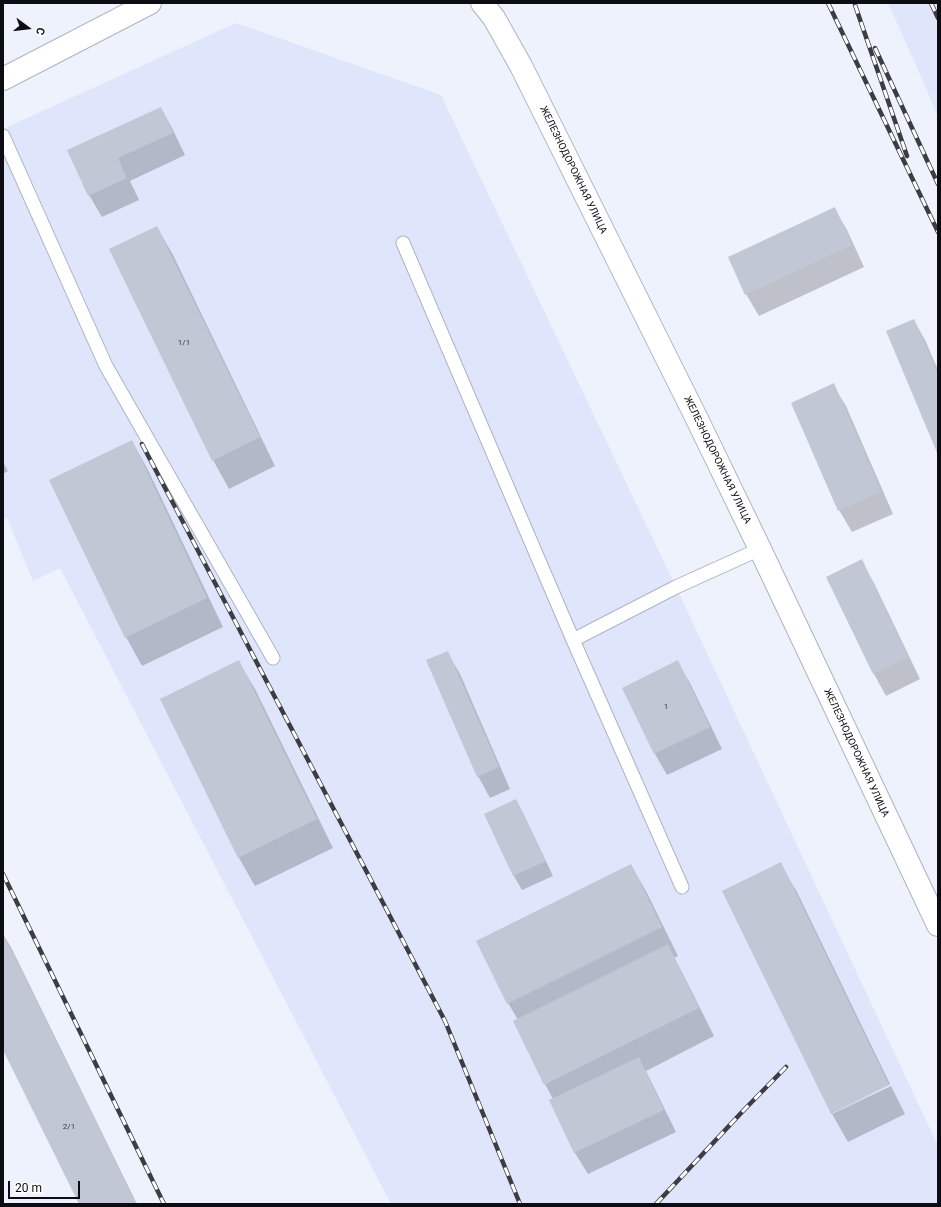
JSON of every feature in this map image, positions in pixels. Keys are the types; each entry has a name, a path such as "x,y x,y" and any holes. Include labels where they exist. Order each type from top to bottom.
{"street":[{"path":"3,79 150,3"},
{"name":"ЖЕЛЕЗНОДОРОЖНАЯ УЛИЦА","path":"482,3 494,18 521,66 760,549 938,925"}],"lane":[{"path":"3,136 106,366 273,658"},
{"path":"403,243 573,640 682,887"},
{"path":"573,640 676,587 760,549"}],"shaded area":[{"path":"888,3 938,3 938,117 922,79"},
{"path":"236,23 441,95 676,587 938,1146 938,1204 391,1204 60,568 33,581 7,518 3,519 3,129"}],"building":[{"path":"161,107 173,133 118,158 127,178 88,196 67,150"},
{"path":"835,207 852,245 745,295 728,257"},
{"path":"157,226 260,437 212,461 109,249"},
{"path":"914,319 938,375 938,455 886,331"},
{"path":"834,383 881,492 838,511 791,403"},
{"path":"132,440 207,598 125,638 49,480"},
{"path":"862,559 908,657 873,674 826,577"},
{"path":"448,651 499,767 477,777 426,660"},
{"path":"239,660 317,819 238,858 160,699"},
{"path":"678,660 710,727 654,754 622,688"},
{"path":"516,799 546,861 513,876 484,814"},
{"path":"781,862 889,1085 831,1114 722,891"},
{"path":"631,864 662,927 507,1004 476,941"},
{"path":"3,934 136,1204 79,1204 3,1050"},
{"path":"668,944 699,1008 544,1085 513,1021"},
{"path":"639,1057 664,1110 574,1153 549,1100"}],"railway":[{"path":"828,3 938,232"},
{"path":"931,3 938,18"},
{"path":"855,5 907,156"},
{"path":"875,48 938,184"},
{"path":"142,444 445,1021 520,1204"},
{"path":"3,874 164,1204"},
{"path":"656,1204 786,1067"}]}
